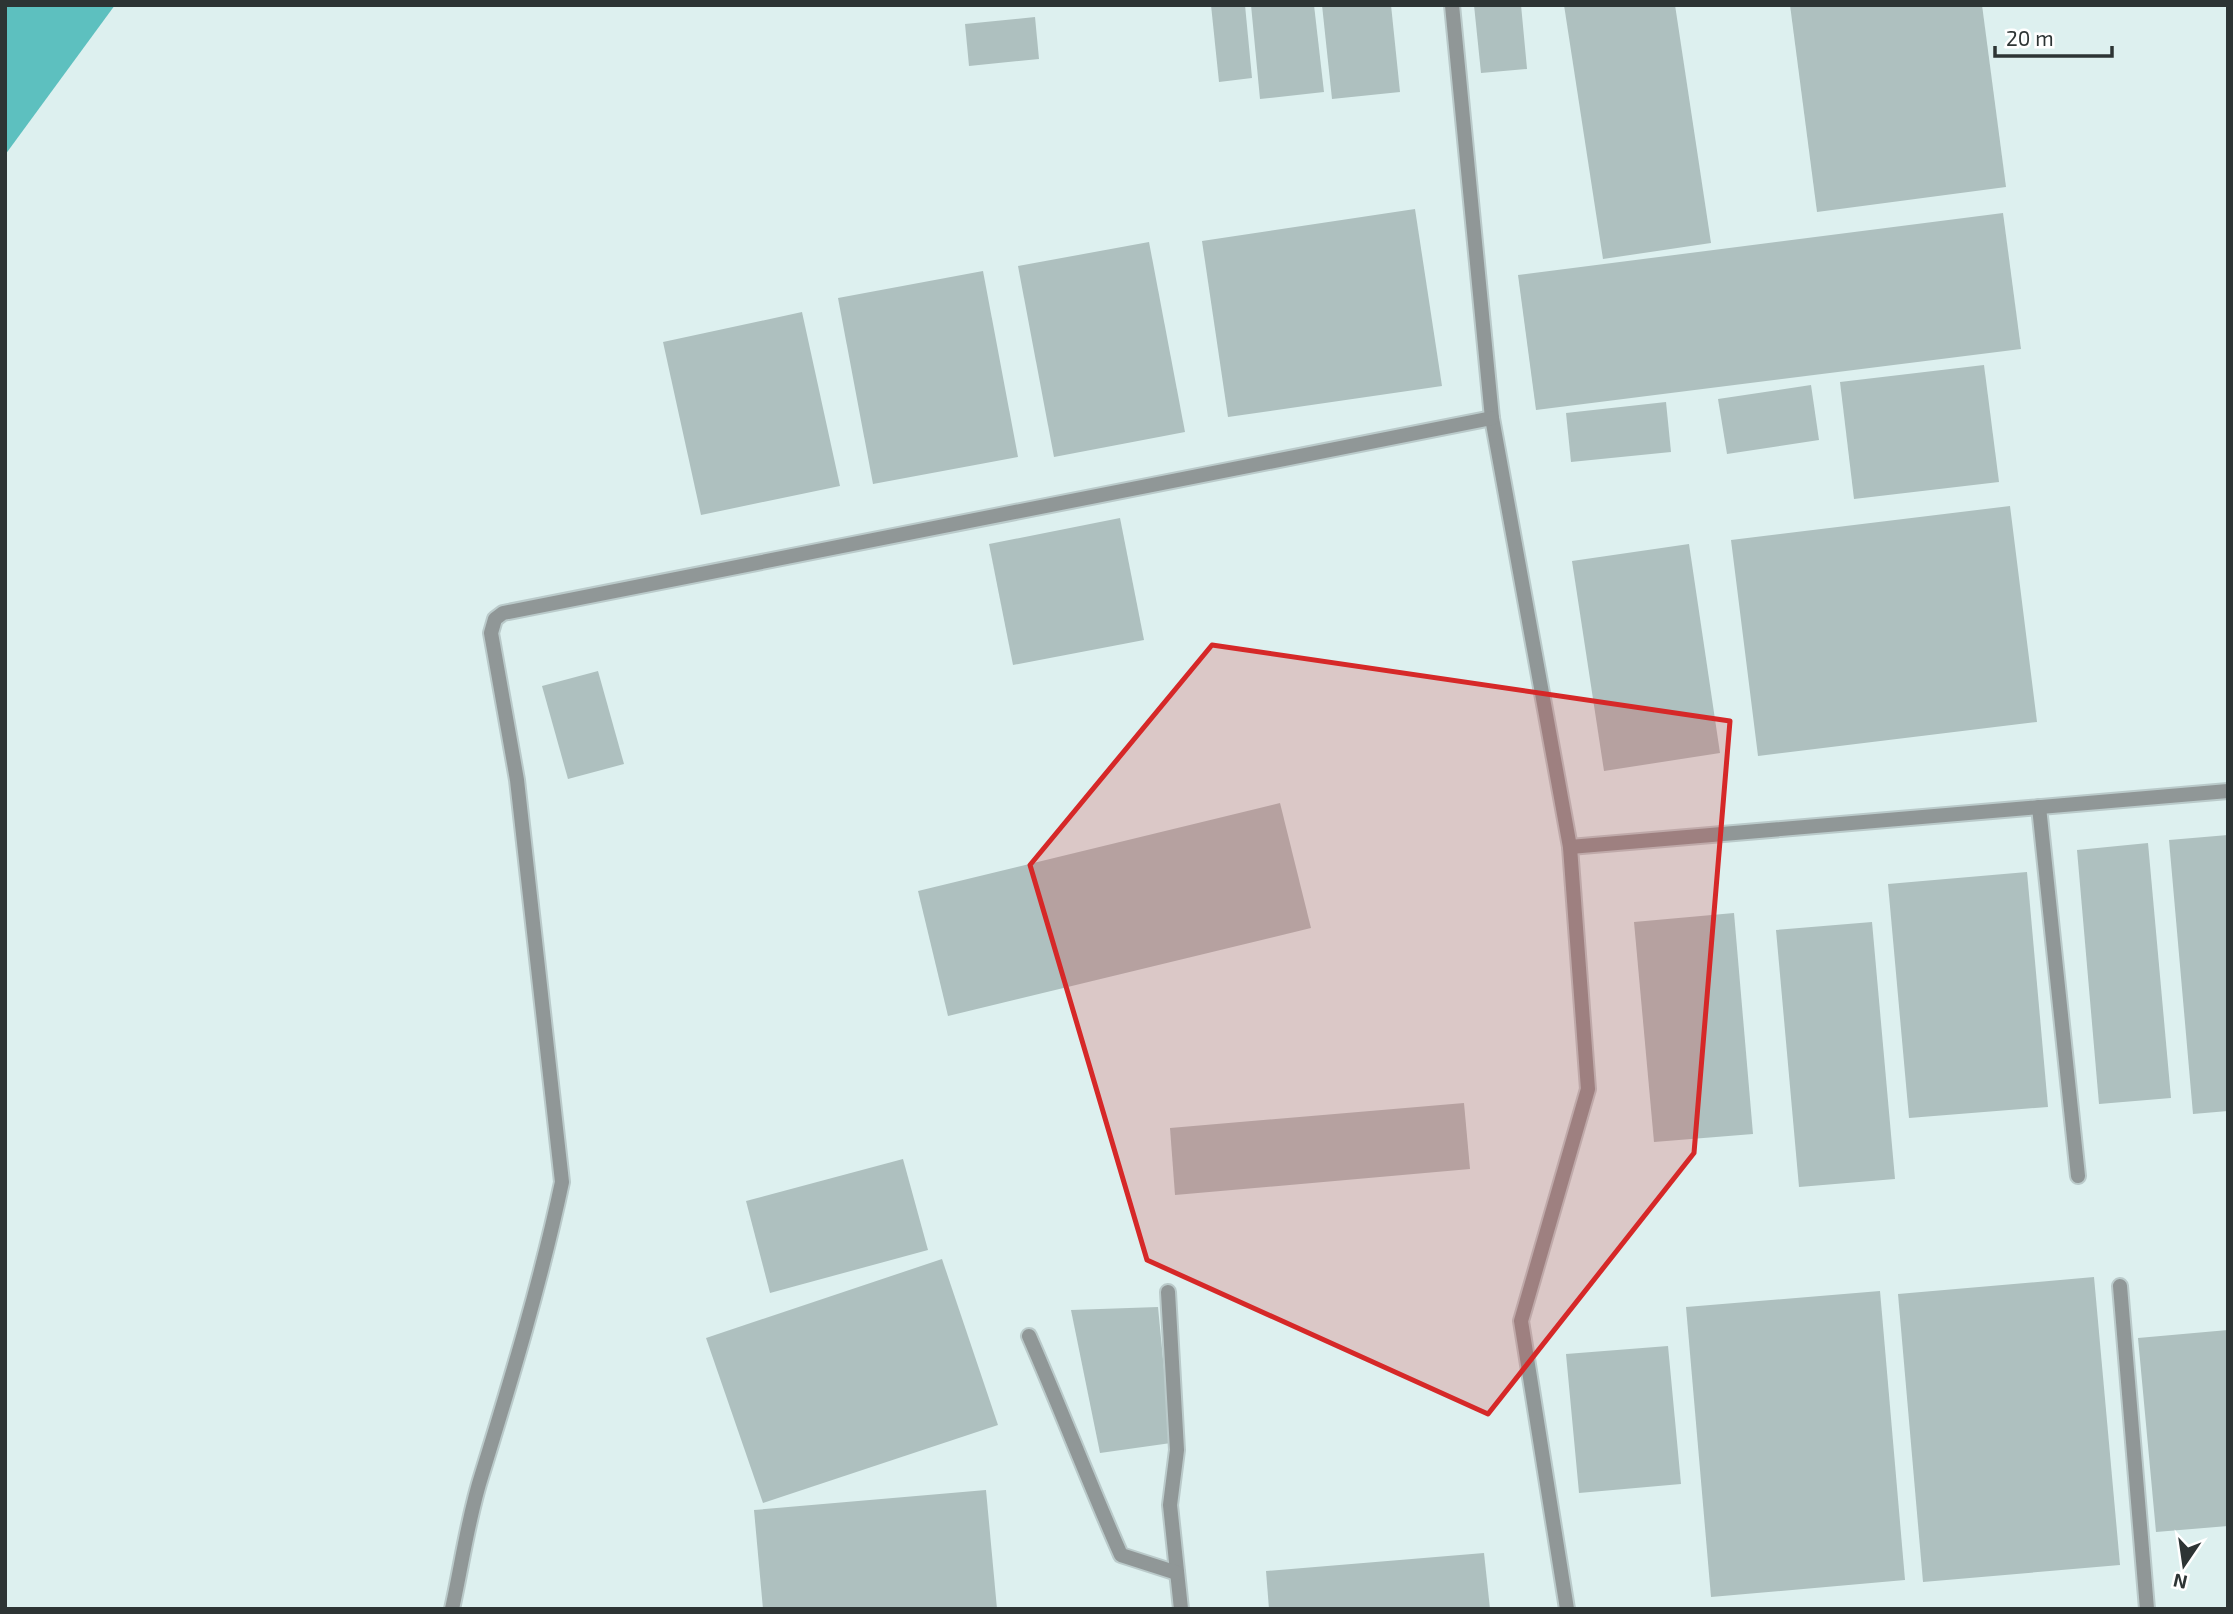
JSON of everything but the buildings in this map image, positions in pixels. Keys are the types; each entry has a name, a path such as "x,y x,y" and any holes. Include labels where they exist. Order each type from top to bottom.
{"street":[{"path":"1452,5 1492,418 1570,847 1588,1089 1521,1321 1567,1609"},
{"path":"452,1609 481,1475 531,1312 562,1182 517,780 491,633 495,619 503,613 1492,418"},
{"path":"1570,847 2228,791"},
{"path":"2039,807 2078,1177"},
{"path":"2119,1286 2147,1609"},
{"path":"1168,1292 1177,1450 1170,1505 1181,1609"},
{"path":"1029,1336 1121,1555 1177,1573"}],"highlighted area":[{"path":"1212,645 1730,721 1694,1153 1488,1414 1147,1260 1030,865"}],"water":[{"path":"5,5 115,5 5,155"}]}
